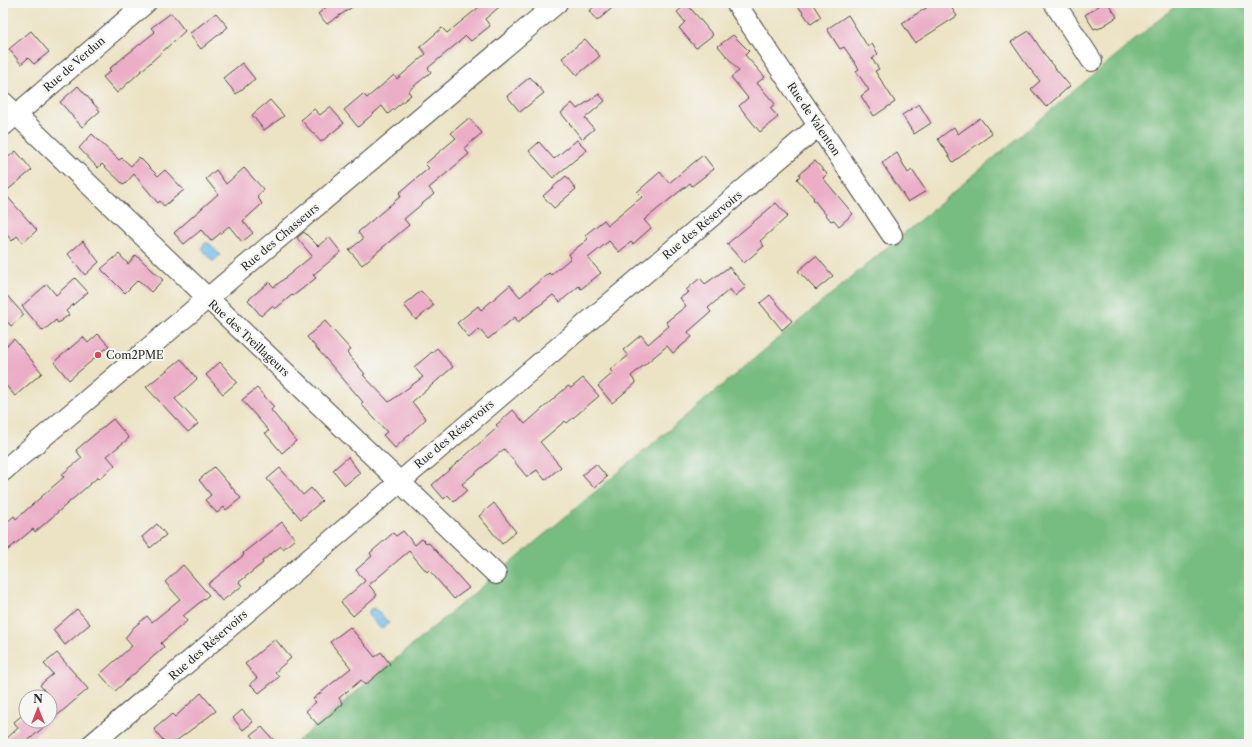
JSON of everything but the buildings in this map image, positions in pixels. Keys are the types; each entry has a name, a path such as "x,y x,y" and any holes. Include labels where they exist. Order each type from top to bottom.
{"street":[{"name":"Rue de Verdun","path":"7,114 146,3"},
{"name":"Rue des Chasseurs","path":"3,471 557,3"},
{"name":"Rue de Valenton","path":"736,3 892,235"},
{"path":"1054,3 1092,61"},
{"name":"Rue des Treillageurs","path":"7,114 208,298 400,480 496,574"},
{"name":"Rue des Réservoirs","path":"92,744 400,480 818,126"}],"green space":[{"path":"1179,3 1249,3 1249,744 294,744"}],"water":[{"path":"205,243 209,243 220,255 213,262 202,249 202,246"},
{"path":"375,608 389,623 381,629 368,615 370,609"}],"place":[{"name":"Com2PME","path":"98,355"}]}
